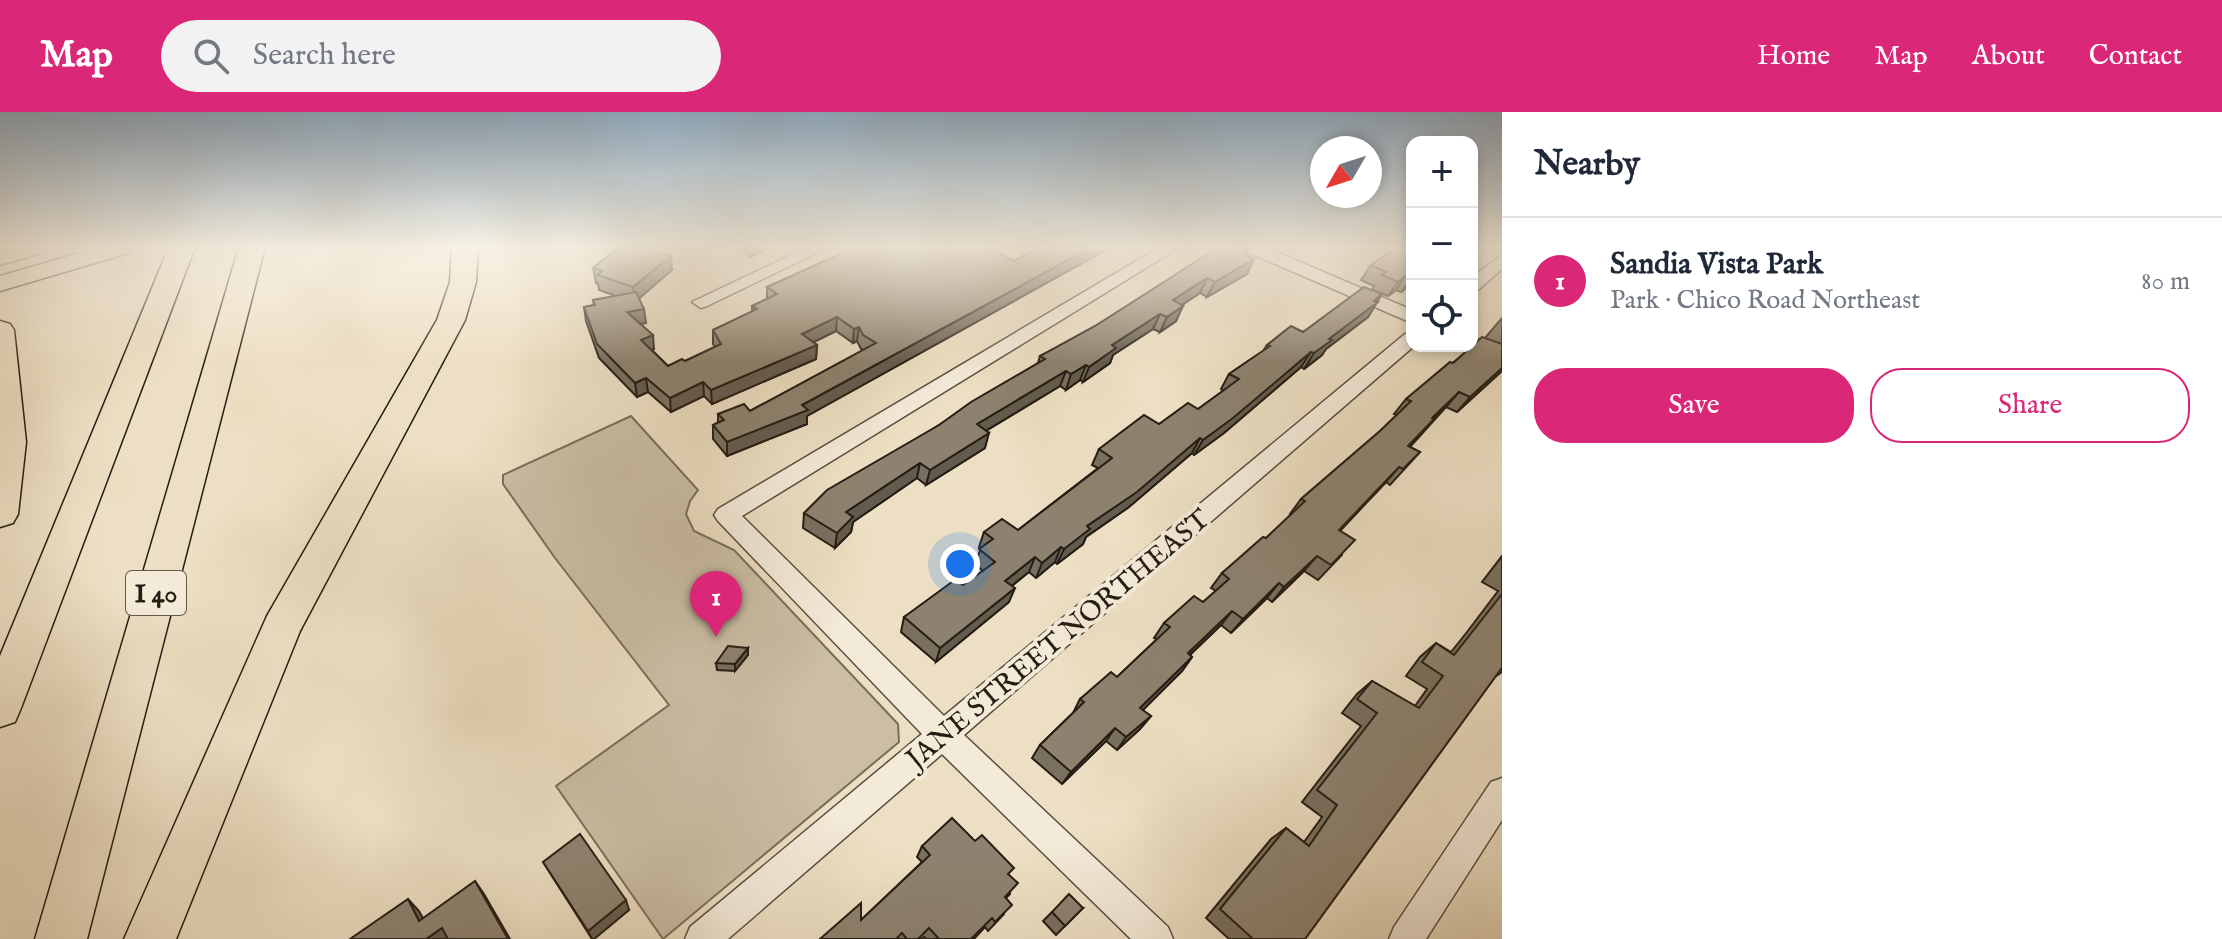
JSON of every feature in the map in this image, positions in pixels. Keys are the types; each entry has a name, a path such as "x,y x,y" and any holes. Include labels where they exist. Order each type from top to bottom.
{"highway":[{"path":"0,708 167,286"},
{"name":"I 40","path":"61,939 241,286"},
{"path":"451,286 460,294"},
{"path":"150,939 281,628 446,331 461,286"},
{"path":"460,294 470,286"},
{"path":"0,330 10,442 0,514"}],"street":[{"path":"701,302 737,286"},
{"path":"1108,286 726,515 942,734 1156,939"},
{"path":"1340,286 1406,314"},
{"name":"JANE STREET NORTHEAST","path":"702,939 1406,343"},
{"path":"1478,346 1502,357"},
{"path":"1406,939 1502,793"}],"shaded area":[{"path":"631,416 698,490 686,514 694,531 734,550 898,724 899,742 663,939 556,786 669,705 555,558 503,484 503,475"}],"building":[{"path":"1021,286 802,405 808,410 727,442 713,425 724,420 718,414 744,404 750,411 876,343 863,335 859,327 854,329 837,317 802,334 817,345 711,390 703,382 670,398 646,378 635,383 597,344 584,307 595,305 593,300 636,292 644,309 627,312 653,335 641,340 668,366 721,344 713,330 757,309 752,306 777,294 767,287"},
{"path":"1158,286 1195,286 1173,300 1183,306 1167,317 1160,314 1112,345 1116,348 1089,367 1086,365 1071,374 1066,371 977,424 989,433 930,470 920,463 846,512 853,517 837,533 804,513 827,490 1045,359 1040,356"},
{"path":"1364,287 1382,294 1374,301 1378,302 1329,339 1332,340 1311,352 1233,418 1203,440 1200,438 1137,492 1087,526 1090,529 1064,549 1061,547 1042,563 1035,557 1005,581 1015,588 940,648 904,617 956,579 963,585 995,562 979,549 993,539 984,532 1002,519 1018,530 1112,458 1099,449 1144,415 1159,424 1188,403 1198,409 1239,379 1229,374 1270,346 1267,345 1291,326 1303,332"},
{"path":"1482,337 1502,344 1502,368 1470,397 1459,392 1432,418 1408,446 1420,452 1403,469 1399,467 1339,530 1355,540 1331,565 1317,556 1284,587 1279,583 1243,619 1232,611 1188,653 1192,657 1140,708 1151,716 1126,737 1115,728 1071,772 1040,745 1084,702 1080,699 1111,672 1117,677 1170,627 1164,623 1194,596 1203,602 1229,579 1222,573 1263,537 1266,538 1305,501 1301,499 1380,431 1411,401 1406,399 1465,352 1478,352 1478,341"},
{"path":"1502,594 1502,670 1305,939 1253,939 1220,909 1286,828 1309,846 1337,805 1317,790 1377,713 1357,699 1372,681 1419,708 1443,676 1422,662 1436,643 1454,655"},
{"path":"728,646 748,648 735,664 716,663"},
{"path":"952,818 975,841 982,835 1014,868 1008,874 1018,883 1005,897 1012,905 995,922 992,918 971,939 939,939 929,928 918,939 907,939 902,933 896,939 820,939 861,903 861,920 930,855 922,846"},
{"path":"580,834 626,900 588,931 543,862"},
{"path":"475,881 508,939 448,939 442,928 426,939 350,939 408,899 419,921"},
{"path":"1069,894 1083,908 1065,926 1052,912"}],"place":[{"name":"Sandia Vista Park","path":"716,637"}]}
